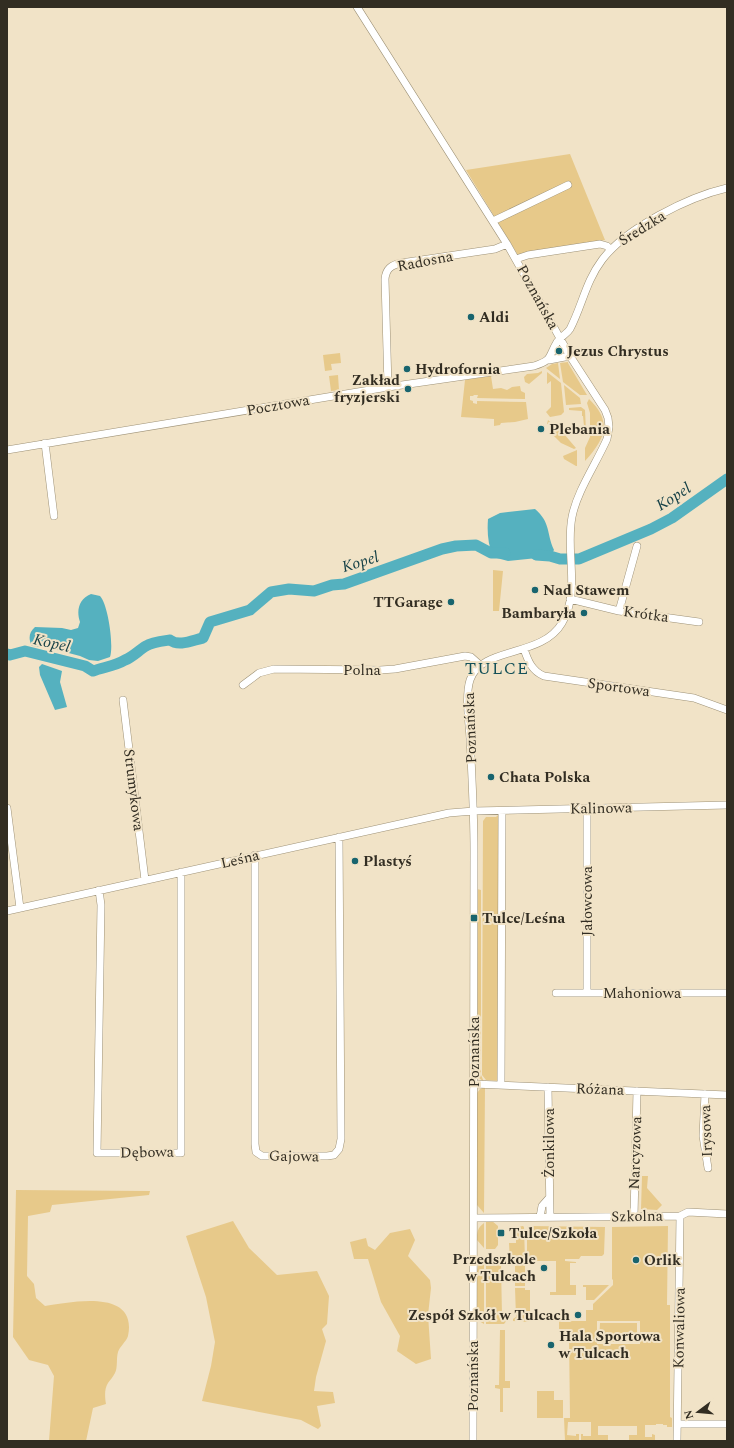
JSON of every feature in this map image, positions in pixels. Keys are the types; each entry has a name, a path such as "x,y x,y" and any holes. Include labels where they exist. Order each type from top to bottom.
{"street":[{"name":"Poznańska","path":"358,7 516,259 570,356 607,413 609,427 607,439 573,514 570,533 572,582 570,599 565,617 555,633 544,641 524,649 492,658 480,665 472,675 469,683 468,691 474,811 473,1441"},
{"path":"493,221 568,185"},
{"name":"Średzka","path":"560,338 570,329 592,276 601,260 610,250 628,234 674,208 701,196 727,188"},
{"name":"Radosna","path":"388,387 385,279 388,268 400,263 495,249 507,244"},
{"path":"516,259 528,255 600,244 607,246 610,250"},
{"path":"549,360 560,338"},
{"name":"Pocztowa","path":"7,450 388,387 534,366 549,360 570,356"},
{"path":"45,443 54,516"},
{"path":"619,611 637,546"},
{"name":"Krótka","path":"570,599 619,611 698,622"},
{"name":"Sportowa","path":"524,649 531,666 536,672 544,676 694,698 709,702 727,710"},
{"name":"Polna","path":"243,685 259,674 274,669 395,669 465,656 471,657 480,665"},
{"name":"Strumykowa","path":"123,700 145,880"},
{"name":"Kalinowa","path":"474,811 727,805"},
{"path":"7,808 20,908"},
{"name":"Jałowcowa","path":"587,808 587,993"},
{"name":"Poznańska","path":"501,1085 502,810"},
{"name":"Leśna","path":"7,910 449,813 474,811"},
{"name":"Gajowa","path":"255,856 256,1152 262,1156 334,1155 339,1148 341,1139 339,837"},
{"name":"Dębowa","path":"99,890 101,905 97,1153 181,1153 181,872"},
{"name":"Mahoniowa","path":"556,993 727,993"},
{"name":"Różana","path":"474,1084 727,1095"},
{"name":"Żonkilowa","path":"548,1087 550,1217"},
{"name":"Narcyzowa","path":"634,1216 637,1091"},
{"name":"Irysowa","path":"705,1094 703,1136 708,1168"},
{"name":"Żonkilowa","path":"540,1217 542,1206 549,1198"},
{"name":"Szkolna","path":"474,1218 680,1216 688,1212 727,1214"},
{"name":"Konwaliowa","path":"677,1441 680,1216"},
{"path":"678,1424 727,1424"}],"shaded area":[{"path":"570,154 605,240 518,255 466,170"},
{"path":"340,353 341,363 331,364 332,370 325,371 323,355"},
{"path":"568,362 587,395 580,395 563,382 560,363"},
{"path":"558,363 560,379 546,368 552,364"},
{"path":"542,371 542,373 529,384 525,382 524,377 527,374"},
{"path":"547,372 561,383 564,412 561,415 550,417 546,412 551,407 551,381 547,384"},
{"path":"338,375 339,390 331,391 329,376"},
{"path":"491,376 493,389 501,388 507,390 512,387 520,386 521,391 525,393 525,399 477,398 478,395 474,395 470,396 470,400 477,404 477,401 526,402 528,419 501,423 500,425 494,426 494,419 461,417 465,380"},
{"path":"564,385 580,398 581,404 566,405"},
{"path":"589,399 597,407 601,415 604,423 604,430 597,445 585,461 585,448 590,437 590,413 587,403"},
{"path":"581,407 585,410 586,431 582,432 582,428 584,428 584,426 582,411 569,410 569,408"},
{"path":"548,420 564,434 576,448 574,449 561,443 552,434 551,424 547,424"},
{"path":"577,450 576,466 564,459 563,456"},
{"path":"493,570 503,571 499,611 493,611"},
{"path":"499,814 499,1081 486,1080 482,1075 483,821 486,817 496,817"},
{"path":"477,889 481,890 481,1075 484,1082 477,1074"},
{"path":"485,1087 484,1213 477,1205 477,1093 480,1089"},
{"path":"642,1176 648,1176 647,1188 662,1205 657,1210 641,1209"},
{"path":"16,1190 150,1191 149,1195 52,1205 50,1212 28,1216 27,1276 34,1284 36,1298 45,1306 85,1301 113,1304 123,1310 128,1321 128,1336 119,1350 117,1355 116,1371 106,1388 106,1404 93,1408 86,1441 49,1441 54,1376 48,1365 29,1360 13,1337"},
{"path":"233,1221 249,1248 277,1275 317,1271 329,1296 327,1324 322,1329 326,1341 316,1377 314,1391 333,1392 335,1403 317,1406 321,1426 318,1429 301,1420 202,1401 211,1366 215,1342 206,1297 186,1236"},
{"path":"492,1221 498,1226 498,1245 495,1249 486,1249 486,1222"},
{"path":"484,1223 484,1248 477,1240 477,1235 480,1227"},
{"path":"523,1226 525,1261 510,1262 509,1243 516,1243 516,1227"},
{"path":"668,1226 667,1305 670,1305 670,1417 672,1418 672,1427 667,1427 667,1425 663,1424 645,1425 645,1437 652,1437 652,1434 655,1435 655,1441 629,1441 629,1435 637,1435 637,1426 598,1426 598,1435 608,1435 608,1441 581,1441 581,1434 583,1434 583,1436 591,1436 591,1422 568,1422 567,1435 576,1436 576,1434 579,1434 579,1441 565,1441 564,1418 570,1418 569,1335 563,1335 563,1329 559,1329 559,1321 586,1321 586,1310 593,1310 593,1304 613,1285 612,1227","holes":["597,1321 640,1321 640,1344 597,1344"]},
{"path":"527,1227 605,1227 604,1254 602,1256 581,1256 579,1259 565,1259 565,1261 576,1262 570,1263 570,1285 576,1285 576,1295 550,1295 550,1292 556,1292 556,1261 536,1261 527,1257"},
{"path":"410,1229 415,1240 408,1256 430,1280 431,1288 428,1315 431,1359 416,1364 397,1351 400,1336 381,1302 368,1259 354,1259 350,1242 366,1238 368,1246 375,1250 390,1233"},
{"path":"484,1258 484,1324 479,1321 476,1316 477,1271 479,1263"},
{"path":"486,1263 505,1263 501,1265 502,1315 506,1317 507,1320 504,1324 486,1324"},
{"path":"515,1264 525,1265 525,1286 515,1286"},
{"path":"583,1285 609,1285 594,1300 586,1300 586,1287 583,1287"},
{"path":"515,1288 525,1288 525,1290 530,1290 530,1318 528,1322 513,1321 516,1317"},
{"path":"600,1323 637,1323 637,1342 599,1342"},
{"path":"500,1330 505,1330 505,1381 510,1381 510,1388 503,1388 503,1412 500,1412 500,1389 495,1388 495,1385 499,1385"},
{"path":"537,1391 554,1391 554,1400 563,1400 563,1418 537,1418"}],"water":[{"path":"535,509 544,519 548,528 554,550 550,556 508,561 493,557 488,538 488,519 500,513"},
{"path":"91,594 100,596 106,607 111,635 110,657 98,661 89,660 80,656 46,647 32,646 30,636 31,631 35,627 62,628 71,630 78,628 80,622 78,613 81,602"},
{"path":"42,664 62,671 60,682 67,707 55,710 40,675 39,667"}],"waterway":[{"name":"Kopel","path":"536,555 550,556 560,559 579,559 651,529 672,518 727,479"},
{"name":"Kopel","path":"7,654 10,655 25,651 85,666 93,671 121,662 151,644 170,640 182,643 203,638 210,622 250,610 271,592 289,589 314,591 332,585 344,584 442,549 456,546 476,545 491,553 505,553"}],"place":[{"name":"Aldi","path":"471,317"},
{"name":"Jezus Chrystus","path":"559,351"},
{"name":"Hydrofornia","path":"407,369"},
{"name":"Zakład fryzjerski","path":"408,389"},
{"name":"Plebania","path":"541,429"},
{"name":"Nad Stawem","path":"535,590"},
{"name":"TTGarage","path":"451,602"},
{"name":"Bambaryła","path":"584,613"},
{"name":"Chata Polska","path":"491,777"},
{"name":"Plastyś","path":"355,861"},
{"name":"Tulce/Leśna","path":"474,918"},
{"name":"Tulce/Szkoła","path":"501,1233"},
{"name":"Orlik","path":"636,1260"},
{"name":"Przedszkole w Tulcach","path":"544,1268"},
{"name":"Zespół Szkół w Tulcach","path":"578,1315"},
{"name":"Hala Sportowa w Tulcach","path":"551,1345"}],"district":[{"name":"TULCE","path":"497,668"}]}
